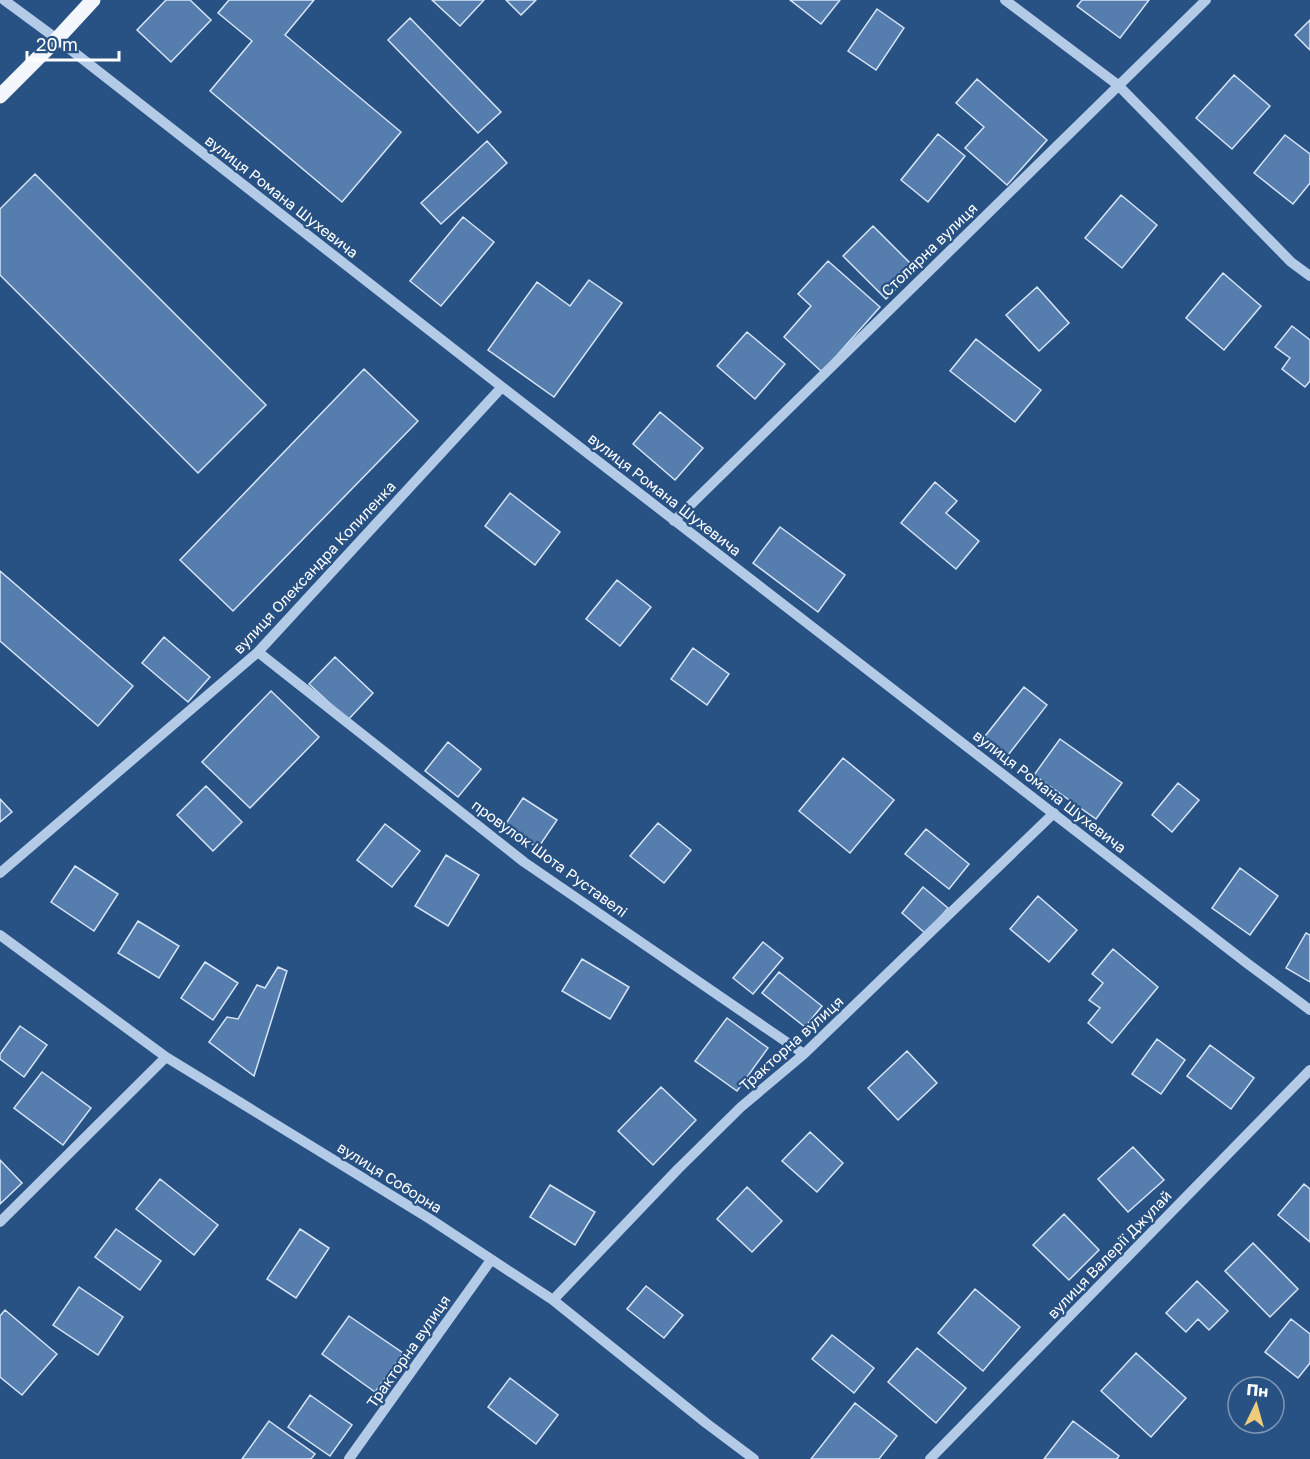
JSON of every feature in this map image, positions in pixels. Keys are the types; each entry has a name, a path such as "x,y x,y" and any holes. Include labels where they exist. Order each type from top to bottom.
{"main road":[{"path":"0,96 93,0"}],"street":[{"name":"вулиця Романа Шухевича","path":"4,0 1310,1010"},
{"path":"1005,0 1118,86 1291,262 1310,276"},
{"name":"Столярна вулиця","path":"674,520 1206,0"},
{"name":"вулиця Олександра Копиленка","path":"0,873 258,652 502,387"},
{"name":"провулок Шота Руставелі","path":"258,652 524,862 804,1054"},
{"name":"Тракторна вулиця","path":"553,1299 733,1115 804,1054 1054,813"},
{"name":"вулиця Соборна","path":"0,935 166,1057 430,1219 553,1299 705,1423 754,1459"},
{"path":"0,1222 166,1057"},
{"name":"вулиця Валерії Джулай","path":"930,1459 1310,1071"},
{"name":"Тракторна вулиця","path":"349,1459 491,1260"}],"building":[{"path":"166,0 190,0 211,20 171,62 137,30"},
{"path":"229,0 314,0 285,35 401,132 342,202 210,91 252,41 218,13"},
{"path":"432,0 484,0 460,26"},
{"path":"506,0 536,0 521,15"},
{"path":"790,0 840,0 821,24"},
{"path":"1082,0 1149,0 1120,38 1077,6"},
{"path":"877,9 904,28 876,70 848,51"},
{"path":"410,18 501,112 478,133 388,40"},
{"path":"1310,20 1310,50 1295,35"},
{"path":"1234,75 1270,106 1232,149 1196,118"},
{"path":"977,79 1047,140 1007,185 965,148 984,127 956,103"},
{"path":"938,134 965,156 928,202 901,180"},
{"path":"1285,135 1310,154 1310,183 1293,204 1254,173"},
{"path":"487,141 507,163 441,224 421,203"},
{"path":"35,174 266,405 198,473 0,275 0,209"},
{"path":"1121,195 1157,225 1122,268 1085,238"},
{"path":"463,217 494,242 441,306 410,281"},
{"path":"873,226 916,269 886,299 843,256"},
{"path":"828,261 880,307 822,372 784,337 811,306 798,294"},
{"path":"1223,273 1261,306 1224,350 1186,318"},
{"path":"589,280 622,303 554,397 488,350 537,282 570,306"},
{"path":"1037,287 1069,323 1039,351 1006,315"},
{"path":"1292,326 1310,340 1310,381 1305,387 1282,369 1290,358 1275,347"},
{"path":"747,332 785,364 755,399 717,366"},
{"path":"976,339 1041,390 1015,422 950,371"},
{"path":"364,369 418,421 233,611 180,560"},
{"path":"660,412 703,448 675,480 633,444"},
{"path":"935,482 957,501 946,513 979,541 956,569 901,523"},
{"path":"510,493 560,532 535,565 485,526"},
{"path":"780,527 845,575 818,612 753,563"},
{"path":"0,571 133,686 98,726 0,641"},
{"path":"617,580 651,607 620,646 586,619"},
{"path":"164,637 210,677 188,702 142,663"},
{"path":"693,648 729,674 707,705 671,679"},
{"path":"335,657 373,693 348,720 309,684"},
{"path":"1024,687 1047,705 1005,759 982,740"},
{"path":"271,691 319,737 250,808 202,762"},
{"path":"1060,739 1122,783 1096,819 1034,775"},
{"path":"448,742 481,769 458,797 425,771"},
{"path":"843,758 894,800 850,853 799,811"},
{"path":"1178,783 1199,800 1172,832 1152,815"},
{"path":"206,786 242,822 213,851 177,815"},
{"path":"523,798 557,820 538,848 505,825"},
{"path":"0,799 12,812 0,822"},
{"path":"658,823 691,850 664,883 630,856"},
{"path":"385,824 420,851 392,887 357,860"},
{"path":"926,829 969,864 949,889 905,854"},
{"path":"446,855 479,875 448,926 415,906"},
{"path":"75,866 118,894 94,931 51,902"},
{"path":"1240,868 1278,896 1250,935 1212,908"},
{"path":"923,887 948,908 926,934 902,913"},
{"path":"1038,896 1077,930 1049,962 1010,929"},
{"path":"138,921 179,946 159,978 118,953"},
{"path":"1306,933 1310,935 1310,982 1286,968"},
{"path":"763,942 783,958 753,994 733,978"},
{"path":"1113,949 1158,987 1112,1043 1088,1023 1100,1008 1089,1000 1103,983 1092,974"},
{"path":"582,959 629,987 610,1019 562,991"},
{"path":"205,962 238,983 213,1020 181,998"},
{"path":"278,967 287,971 254,1076 209,1042 227,1017 238,1019 257,985 265,988"},
{"path":"779,972 822,1006 805,1027 762,993"},
{"path":"727,1018 768,1048 737,1091 695,1061"},
{"path":"20,1026 47,1045 24,1077 0,1059 0,1054"},
{"path":"1157,1039 1185,1060 1161,1094 1132,1074"},
{"path":"1210,1045 1254,1078 1231,1109 1187,1076"},
{"path":"907,1051 937,1083 898,1120 868,1088"},
{"path":"42,1072 91,1108 63,1145 14,1108"},
{"path":"661,1087 696,1120 653,1165 618,1131"},
{"path":"810,1132 843,1163 817,1192 782,1161"},
{"path":"1133,1147 1164,1180 1128,1212 1098,1179"},
{"path":"0,1160 22,1183 0,1204"},
{"path":"160,1179 218,1225 194,1255 136,1209"},
{"path":"1304,1184 1310,1189 1310,1242 1278,1215"},
{"path":"550,1185 595,1212 575,1245 530,1217"},
{"path":"747,1187 782,1221 752,1252 717,1219"},
{"path":"1064,1214 1099,1250 1069,1280 1033,1245"},
{"path":"116,1229 161,1261 140,1290 95,1257"},
{"path":"300,1229 329,1248 296,1298 267,1279"},
{"path":"1253,1243 1298,1289 1270,1317 1225,1271"},
{"path":"1197,1281 1228,1311 1209,1330 1198,1319 1186,1332 1166,1313"},
{"path":"646,1286 683,1315 664,1338 627,1309"},
{"path":"79,1287 123,1317 98,1355 53,1325"},
{"path":"975,1289 1020,1327 983,1371 938,1333"},
{"path":"5,1310 57,1354 22,1395 0,1377 0,1316"},
{"path":"349,1316 403,1353 375,1392 322,1354"},
{"path":"1291,1319 1310,1334 1310,1363 1298,1378 1265,1352"},
{"path":"832,1335 874,1368 854,1393 812,1359"},
{"path":"917,1348 966,1388 936,1423 888,1382"},
{"path":"1136,1353 1186,1398 1151,1437 1101,1391"},
{"path":"510,1378 558,1415 536,1444 488,1407"},
{"path":"310,1395 352,1425 330,1456 288,1427"},
{"path":"855,1403 897,1436 879,1459 811,1459"},
{"path":"269,1421 315,1454 311,1459 242,1459"},
{"path":"1073,1421 1119,1456 1117,1459 1044,1459"}]}
